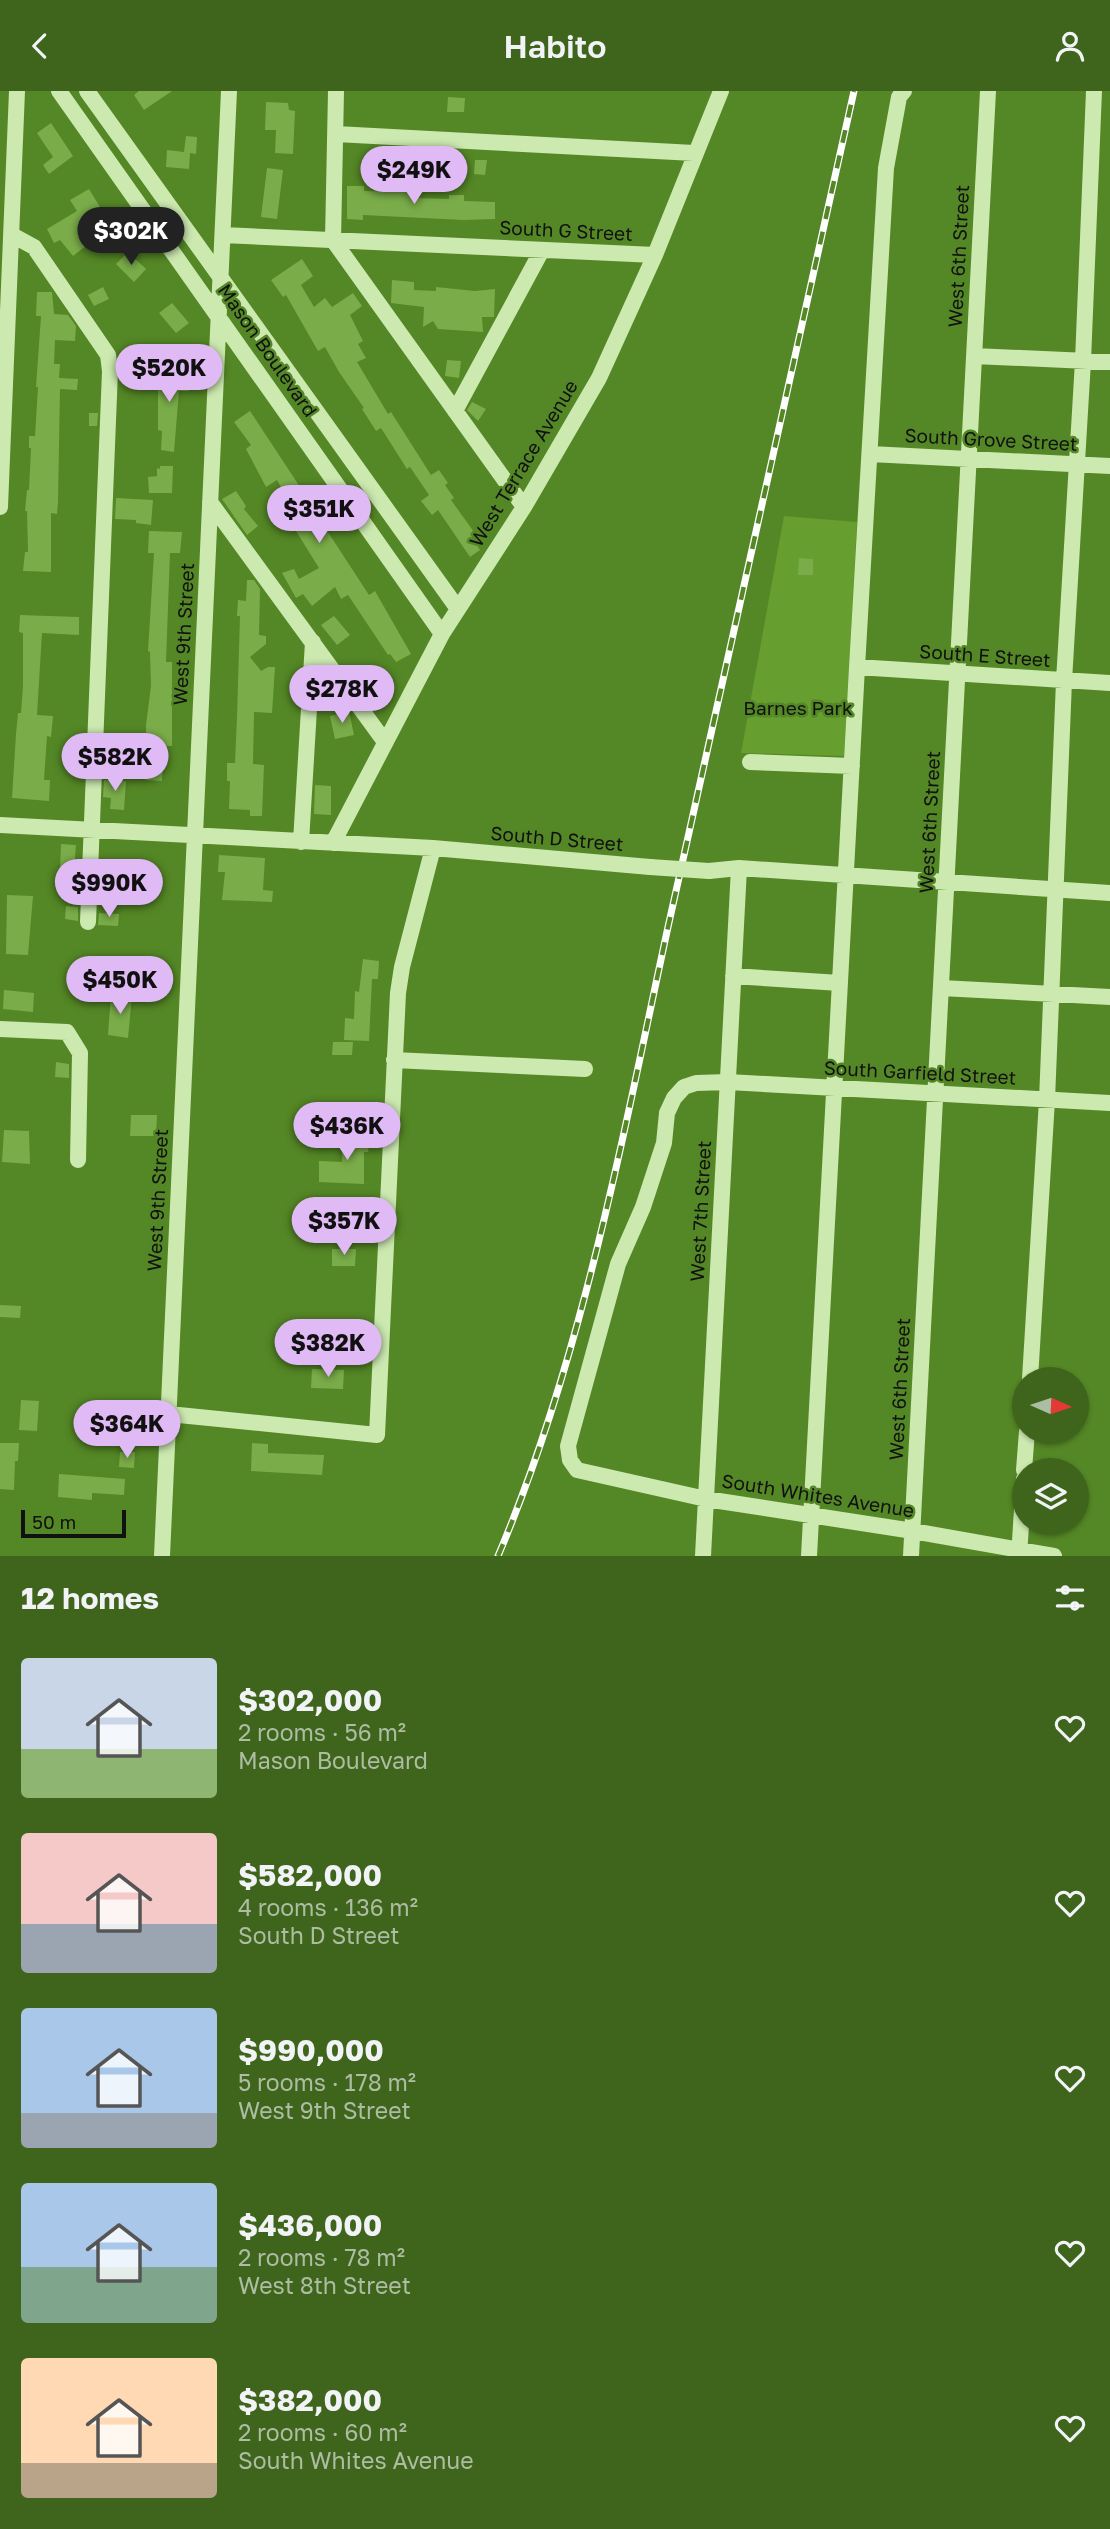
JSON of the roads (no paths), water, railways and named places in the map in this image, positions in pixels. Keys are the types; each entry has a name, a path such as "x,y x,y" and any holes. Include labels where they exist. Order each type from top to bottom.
{"street":[{"path":"0,507 12,235 7,187 17,91"},
{"name":"Mason Boulevard","path":"59,91 442,634"},
{"name":"Mason Boulevard","path":"87,91 458,609"},
{"name":"West 9th Street","path":"162,1556 229,91"},
{"path":"336,91 334,240 524,507"},
{"name":"West Terrace Avenue","path":"333,843 442,634 524,507 599,378 655,255 721,91"},
{"path":"809,1556 886,168 899,97 905,91"},
{"name":"West 6th Street","path":"911,1556 988,91"},
{"path":"1031,1367 1046,1100 1064,681 1083,361 1094,91"},
{"path":"335,134 694,153"},
{"path":"12,235 34,247 108,355 88,922"},
{"name":"South G Street","path":"223,235 655,255"},
{"path":"455,411 542,250"},
{"path":"974,356 1110,362"},
{"name":"South Grove Street","path":"870,454 1110,465"},
{"path":"210,502 385,742"},
{"path":"301,842 313,642"},
{"name":"South E Street","path":"857,667 1110,683"},
{"path":"750,762 852,766"},
{"name":"South D Street","path":"0,825 433,848 650,867 709,870 739,868 1110,893"},
{"path":"169,1414 377,1435 394,1060 402,967 433,848"},
{"name":"West 7th Street","path":"703,1556 739,868"},
{"path":"733,976 840,983"},
{"path":"941,988 1110,997"},
{"path":"0,1029 67,1032 80,1053 78,1160"},
{"path":"394,1060 585,1069"},
{"name":"South Garfield Street","path":"578,1470 570,1460 568,1446 573,1422 618,1264 643,1207 664,1143 667,1113 674,1098 684,1087 696,1083 728,1082 1110,1103"},
{"name":"South Whites Avenue","path":"578,1470 706,1499 913,1531 1019,1553 1054,1556"},
{"path":"1019,1553 1020,1535"}],"railway":[{"path":"498,1556 554,1403 598,1246 854,91"}],"park label":[{"name":"Barnes Park","path":"798,707"}]}
